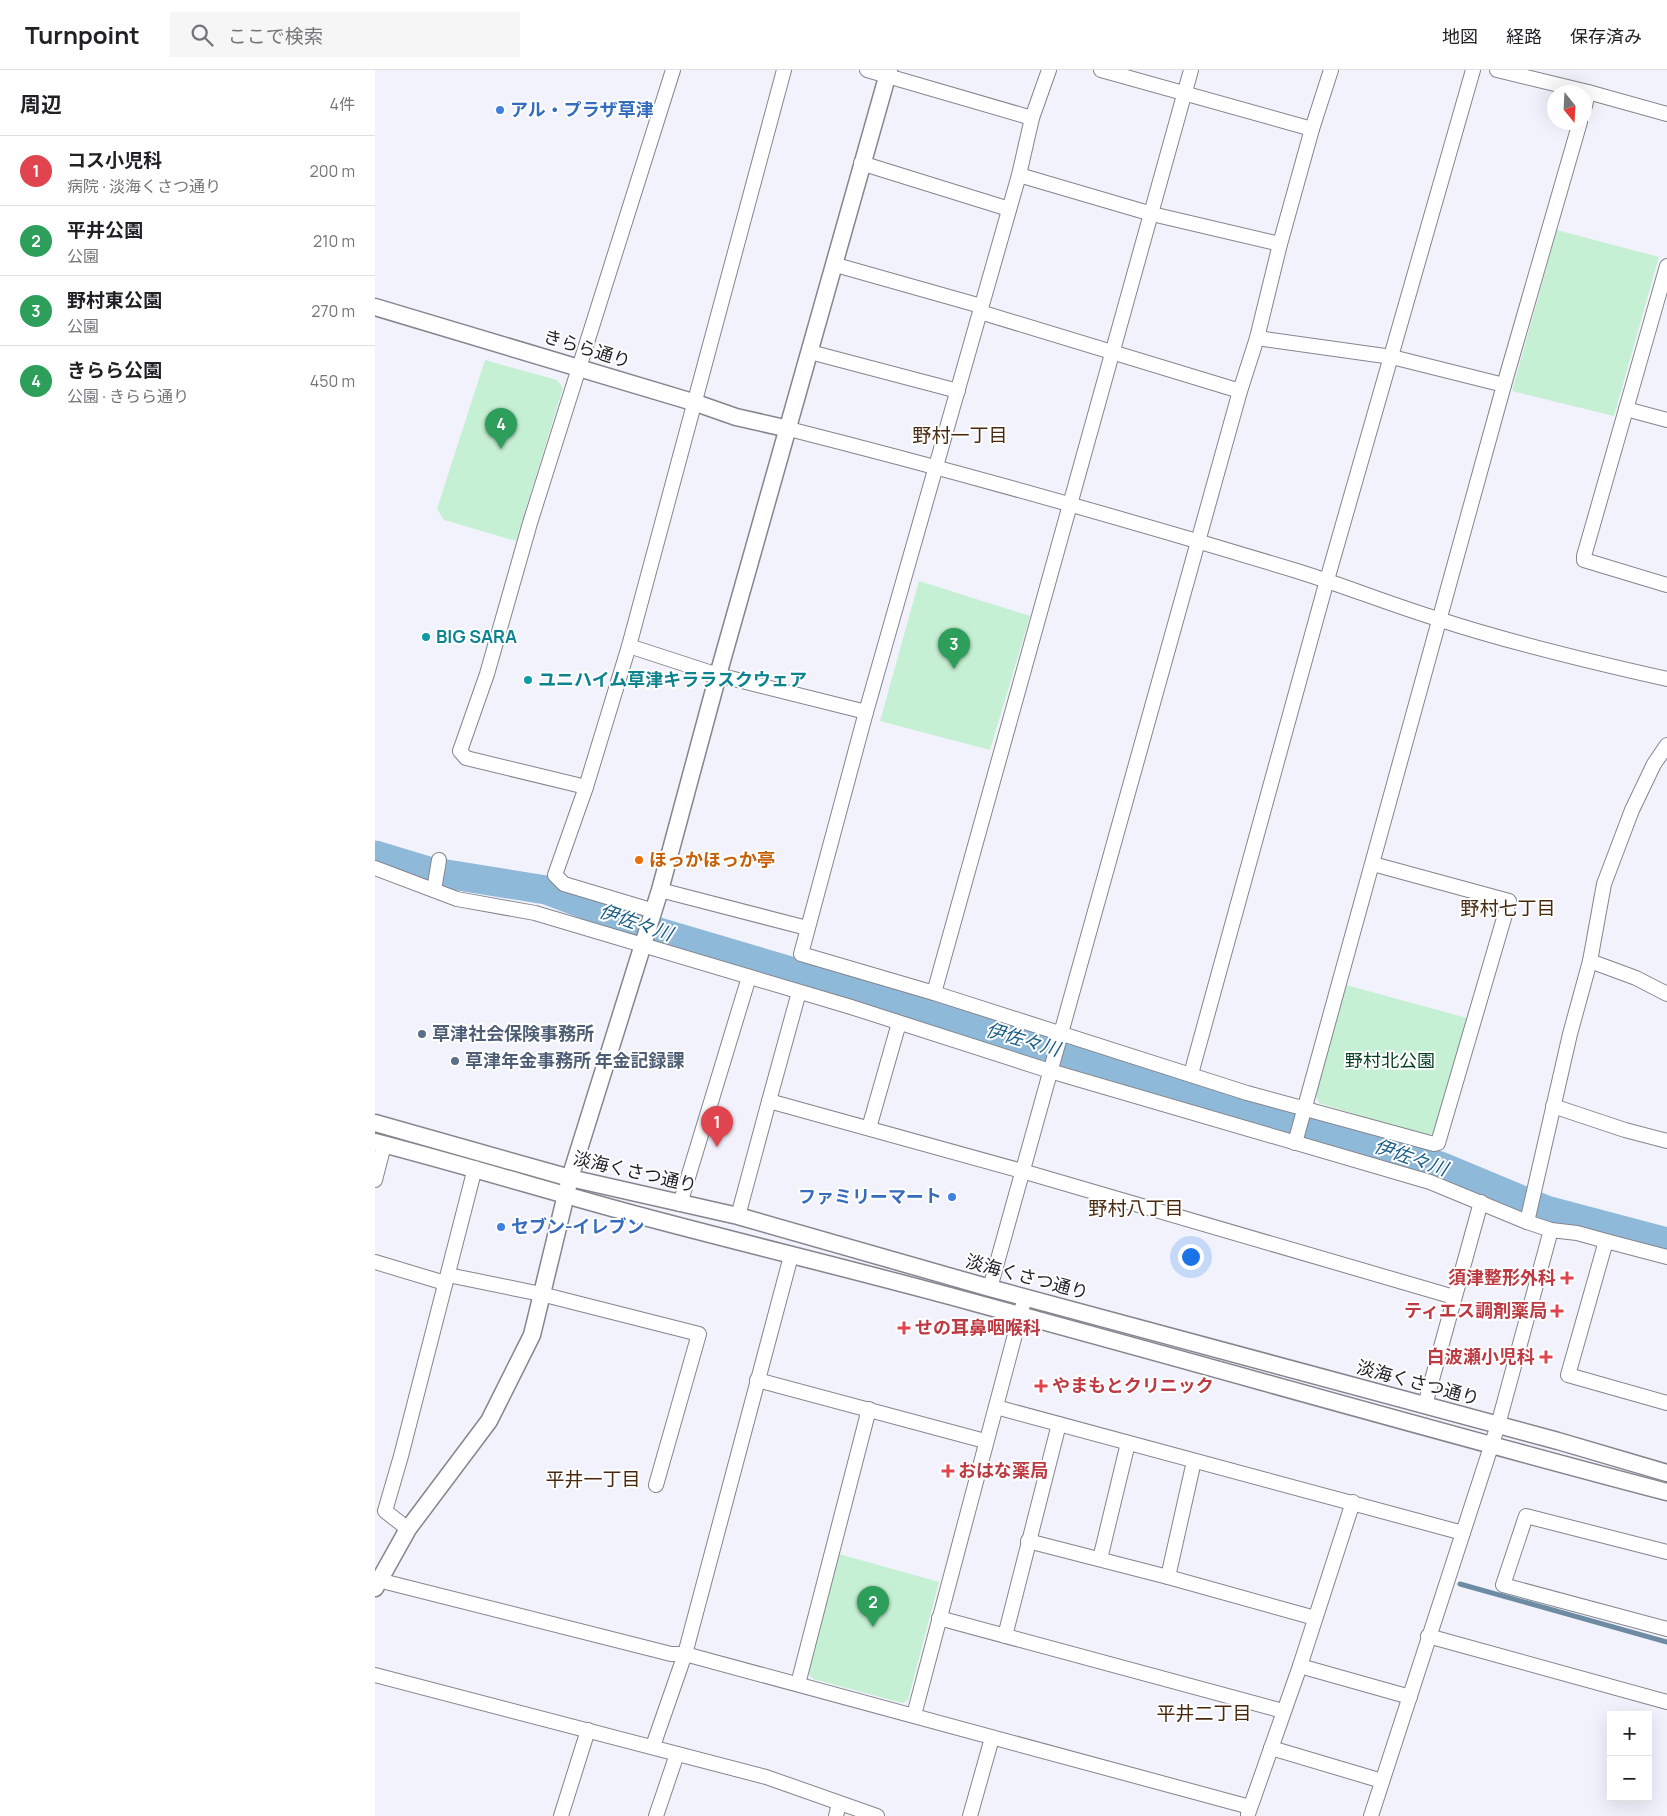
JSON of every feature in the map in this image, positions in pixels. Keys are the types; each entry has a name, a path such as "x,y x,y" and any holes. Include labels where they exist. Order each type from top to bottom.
{"street":[{"path":"586,787 466,758 461,751 487,674 530,524 673,70"},
{"path":"654,911 564,884 555,875 586,787 629,646 696,403 784,70"},
{"path":"867,70 888,73 1032,118"},
{"path":"1049,70 1032,118 1019,175 866,712 801,954 934,993 1303,1110 1434,1144 1438,1143 1509,901 1373,864"},
{"path":"1101,70 1313,129"},
{"path":"934,993 1068,505 1191,70"},
{"path":"990,1288 1200,542 1240,391 1257,338 1280,244 1331,70"},
{"path":"1191,1074 1327,580 1473,70"},
{"path":"1497,70 1547,86"},
{"path":"888,73 861,163 836,265 718,675 654,911 570,1178 532,1334 489,1421 409,1528 377,1584 671,1654 685,1654 914,1715 1248,1811 1300,1666 1353,1502"},
{"path":"1592,100 1667,114"},
{"path":"1295,1143 1504,385 1578,130"},
{"path":"861,163 1009,209"},
{"path":"1019,175 1151,214 1280,244"},
{"path":"836,265 980,309 1112,353 1240,391"},
{"path":"1667,266 1585,560 1667,585"},
{"name":"きらら通り","path":"375,307 696,403 736,417 789,429"},
{"path":"1257,338 1392,357 1504,385"},
{"path":"810,352 958,392"},
{"path":"1626,409 1667,420"},
{"path":"789,429 937,466 1200,542 1327,580 1440,620 1561,655 1667,679"},
{"path":"629,646 718,675 866,712"},
{"path":"1527,1222 1537,1185 1553,1106 1590,961 1604,884 1631,810 1654,764 1667,745"},
{"path":"434,890 439,860"},
{"path":"375,868 457,899 535,913 799,992 1050,1071 1430,1182 1551,1230 1577,1233 1667,1257"},
{"path":"660,890 807,928"},
{"path":"1590,961 1637,978 1667,994"},
{"path":"680,1204 749,977"},
{"path":"738,1216 799,992"},
{"path":"869,1128 899,1023"},
{"path":"769,1101 869,1128 1454,1297"},
{"path":"1553,1106 1625,1130 1667,1141"},
{"name":"淡海くさつ通り","path":"375,1123 570,1178 738,1216 990,1288 1425,1405 1667,1473"},
{"path":"375,1180 380,1144 475,1168 565,1196 1020,1316 1490,1446 1667,1492"},
{"path":"409,1528 385,1511 381,1504 401,1456 475,1168"},
{"path":"1425,1405 1481,1202"},
{"path":"1371,1816 1498,1425 1551,1230"},
{"path":"1606,1241 1568,1375 1667,1403"},
{"path":"653,1746 685,1654 791,1256"},
{"path":"375,1262 447,1279 541,1294 699,1334 656,1485"},
{"path":"914,1715 985,1441 996,1407 1025,1296"},
{"path":"757,1380 985,1441"},
{"path":"996,1407 1463,1533"},
{"path":"798,1684 869,1409"},
{"path":"1005,1636 1059,1424"},
{"path":"1100,1559 1129,1443"},
{"path":"1168,1577 1194,1461"},
{"path":"1667,1552 1526,1516 1503,1585 1667,1630"},
{"path":"1028,1541 1168,1577 1315,1618"},
{"path":"939,1618 1283,1711"},
{"path":"1428,1636 1667,1702"},
{"path":"1300,1666 1410,1697"},
{"path":"375,1675 766,1777 837,1810 877,1816"},
{"path":"561,1816 588,1730"},
{"path":"970,1816 993,1738"},
{"path":"1271,1748 1382,1781"},
{"path":"657,1816 677,1754"}],"green space":[{"path":"1557,230 1659,257 1614,416 1512,391"},
{"path":"485,360 557,380 563,388 516,541 444,520 437,509"},
{"path":"919,581 1030,616 990,750 880,721"},
{"name":"野村北公園","path":"1346,985 1467,1018 1434,1133 1426,1136 1319,1103 1315,1094"},
{"path":"839,1554 939,1582 908,1700 902,1703 813,1679 807,1672"}],"waterway":[{"name":"伊佐々川","path":"375,855 428,871 546,890 655,931 1312,1125 1440,1166 1546,1210 1667,1242"},
{"path":"1460,1584 1667,1642"}],"place":[{"name":"アル・プラザ草津","path":"500,110"},
{"name":"きらら公園","path":"501,449"},
{"name":"BIG SARA","path":"426,637"},
{"name":"野村東公園","path":"954,669"},
{"name":"ユニハイム草津キララスクウェア","path":"528,680"},
{"name":"ほっかほっか亭","path":"639,860"},
{"name":"草津社会保険事務所","path":"422,1034"},
{"name":"草津年金事務所 年金記録課","path":"455,1061"},
{"name":"コス小児科","path":"717,1147"},
{"name":"ファミリーマート","path":"952,1197"},
{"name":"セブン-イレブン","path":"501,1227"},
{"name":"須津整形外科","path":"1567,1278"},
{"name":"ティエス調剤薬局","path":"1557,1311"},
{"name":"せの耳鼻咽喉科","path":"904,1328"},
{"name":"白波瀬小児科","path":"1546,1357"},
{"name":"やまもとクリニック","path":"1041,1386"},
{"name":"おはな薬局","path":"948,1471"},
{"name":"平井公園","path":"873,1627"}],"district":[{"name":"野村一丁目","path":"960,435"},
{"name":"野村七丁目","path":"1508,908"},
{"name":"野村八丁目","path":"1136,1208"},
{"name":"平井一丁目","path":"593,1479"},
{"name":"平井二丁目","path":"1204,1713"}]}
